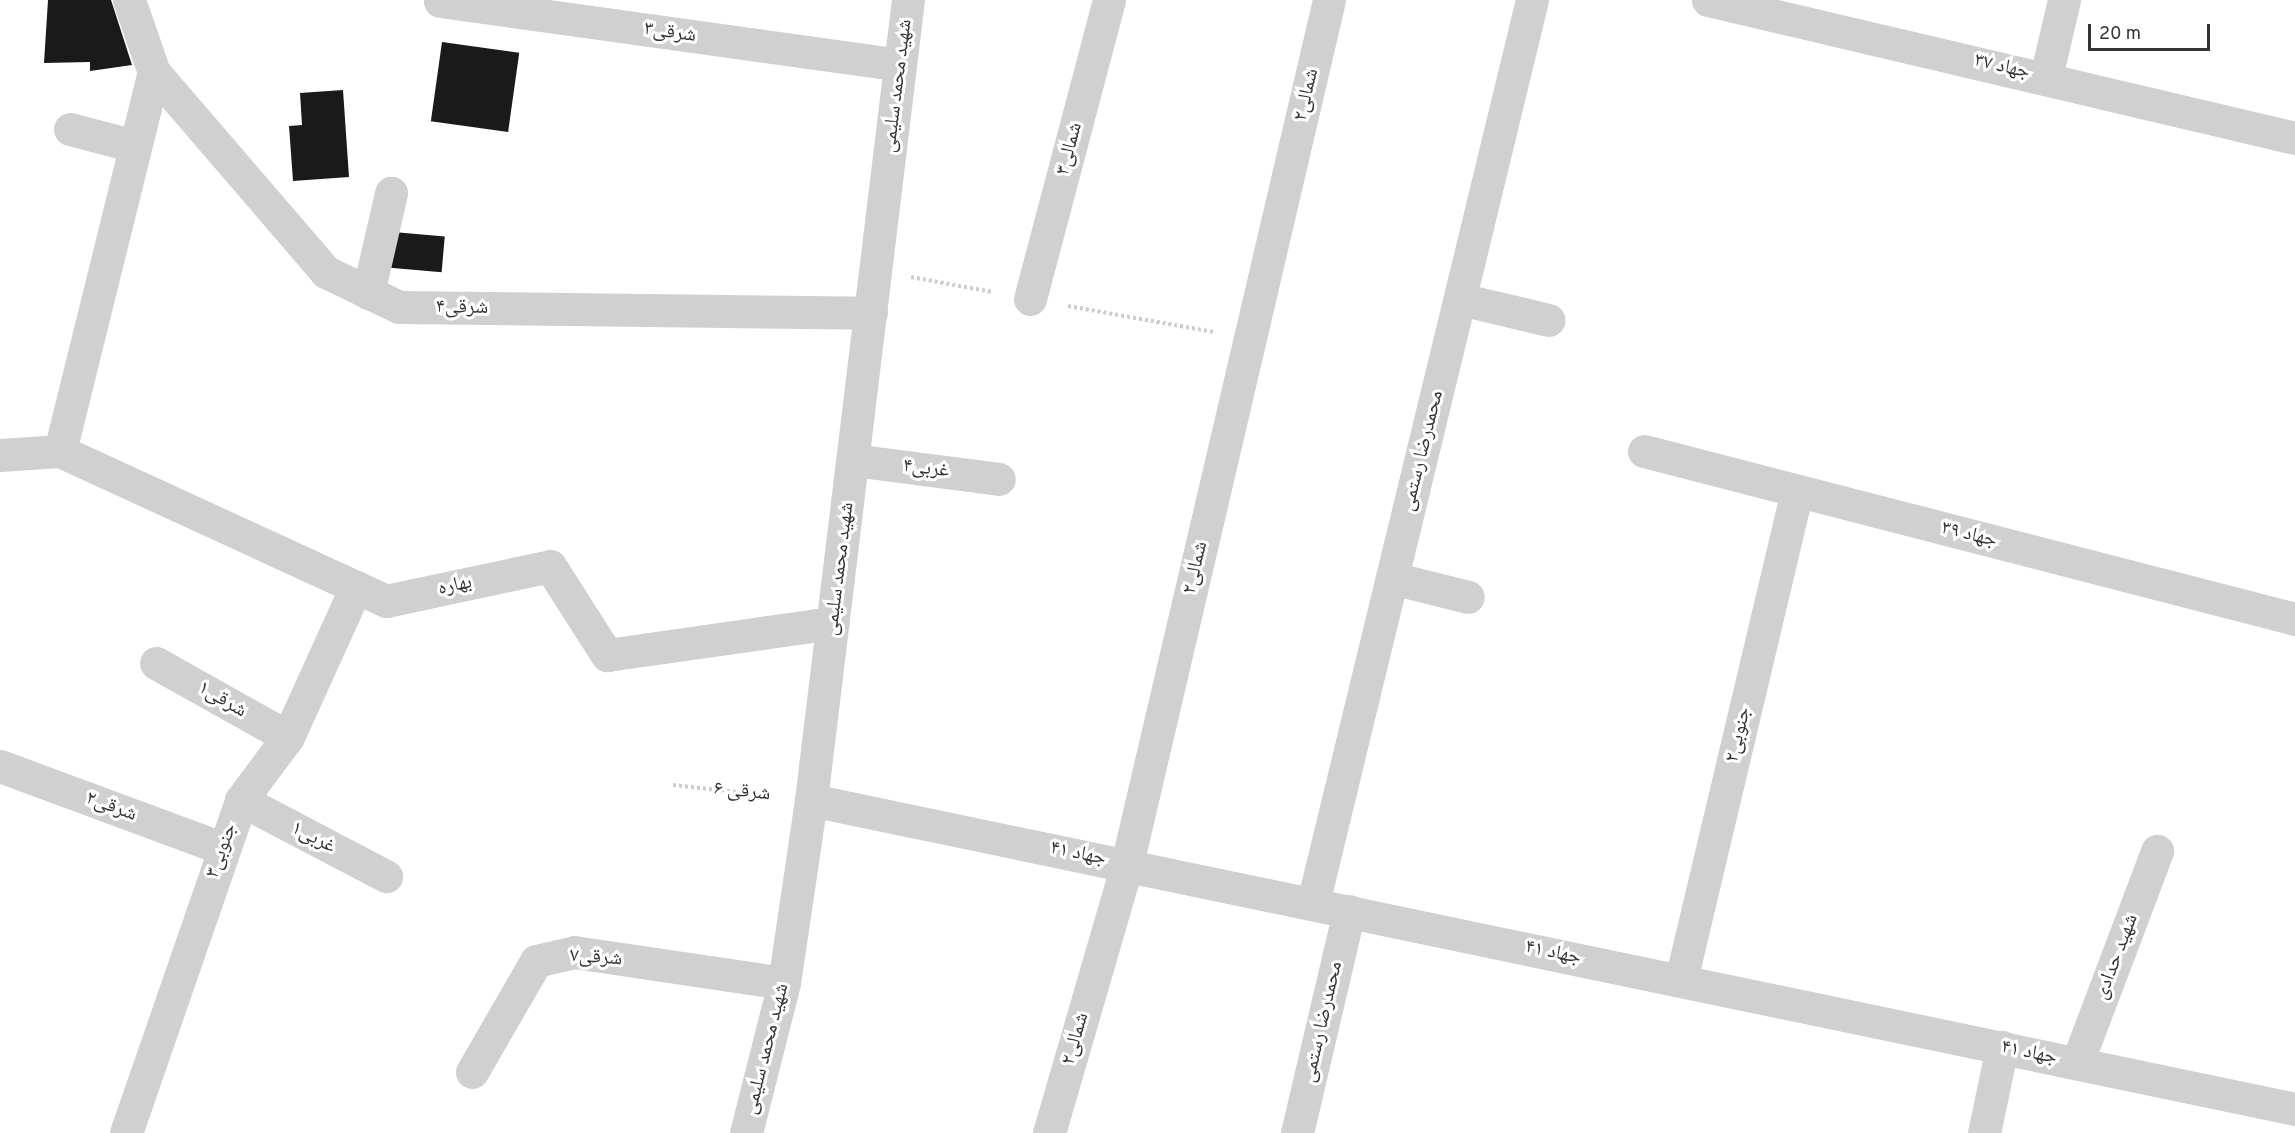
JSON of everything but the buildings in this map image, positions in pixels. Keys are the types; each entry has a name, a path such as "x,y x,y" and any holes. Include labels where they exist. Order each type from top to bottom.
{"street":[{"path":"0,455 60,451 154,72 129,0"},
{"name":"شهید محمد سلیمی","path":"747,1133 784,983 811,800 908,0"},
{"name":"شمالی۳","path":"1030,299 1109,0"},
{"name":"شمالی۲","path":"1049,1133 1127,864 1329,0"},
{"name":"محمدرضا رستمی","path":"1313,903 1532,0"},
{"name":"جهاد ۳۷","path":"1708,0 2046,76 2295,138"},
{"path":"2046,76 2064,0"},
{"name":"شرقی۳","path":"440,1 900,65"},
{"name":"شرقی۴","path":"154,72 326,272 399,308 871,313"},
{"path":"70,129 135,146"},
{"path":"368,293 391,193"},
{"path":"1460,299 1549,320"},
{"name":"بهاره","path":"60,451 386,601 550,566 607,655 833,623"},
{"name":"جهاد ۳۹","path":"1644,451 2295,618"},
{"name":"غربی۴","path":"853,460 999,479"},
{"name":"جنوبی۲","path":"1681,980 1797,491"},
{"path":"1392,578 1468,597"},
{"name":"جنوبی۳","path":"126,1133 222,848 241,800 288,737 356,587"},
{"name":"شرقی۱","path":"156,663 288,737"},
{"name":"شرقی۲","path":"0,766 222,848"},
{"name":"غربی۱","path":"241,800 386,876"},
{"name":"جهاد ۴۱","path":"811,800 2295,1109"},
{"name":"شهید حدادی","path":"2077,1063 2157,851"},
{"name":"محمدرضا رستمی","path":"1297,1133 1349,911"},
{"name":"شرقی۷","path":"472,1072 536,961 574,952 784,983"},
{"path":"1984,1133 2002,1047"}],"path":[{"name":"شرقی ۶","path":"673,784 811,800"}]}
